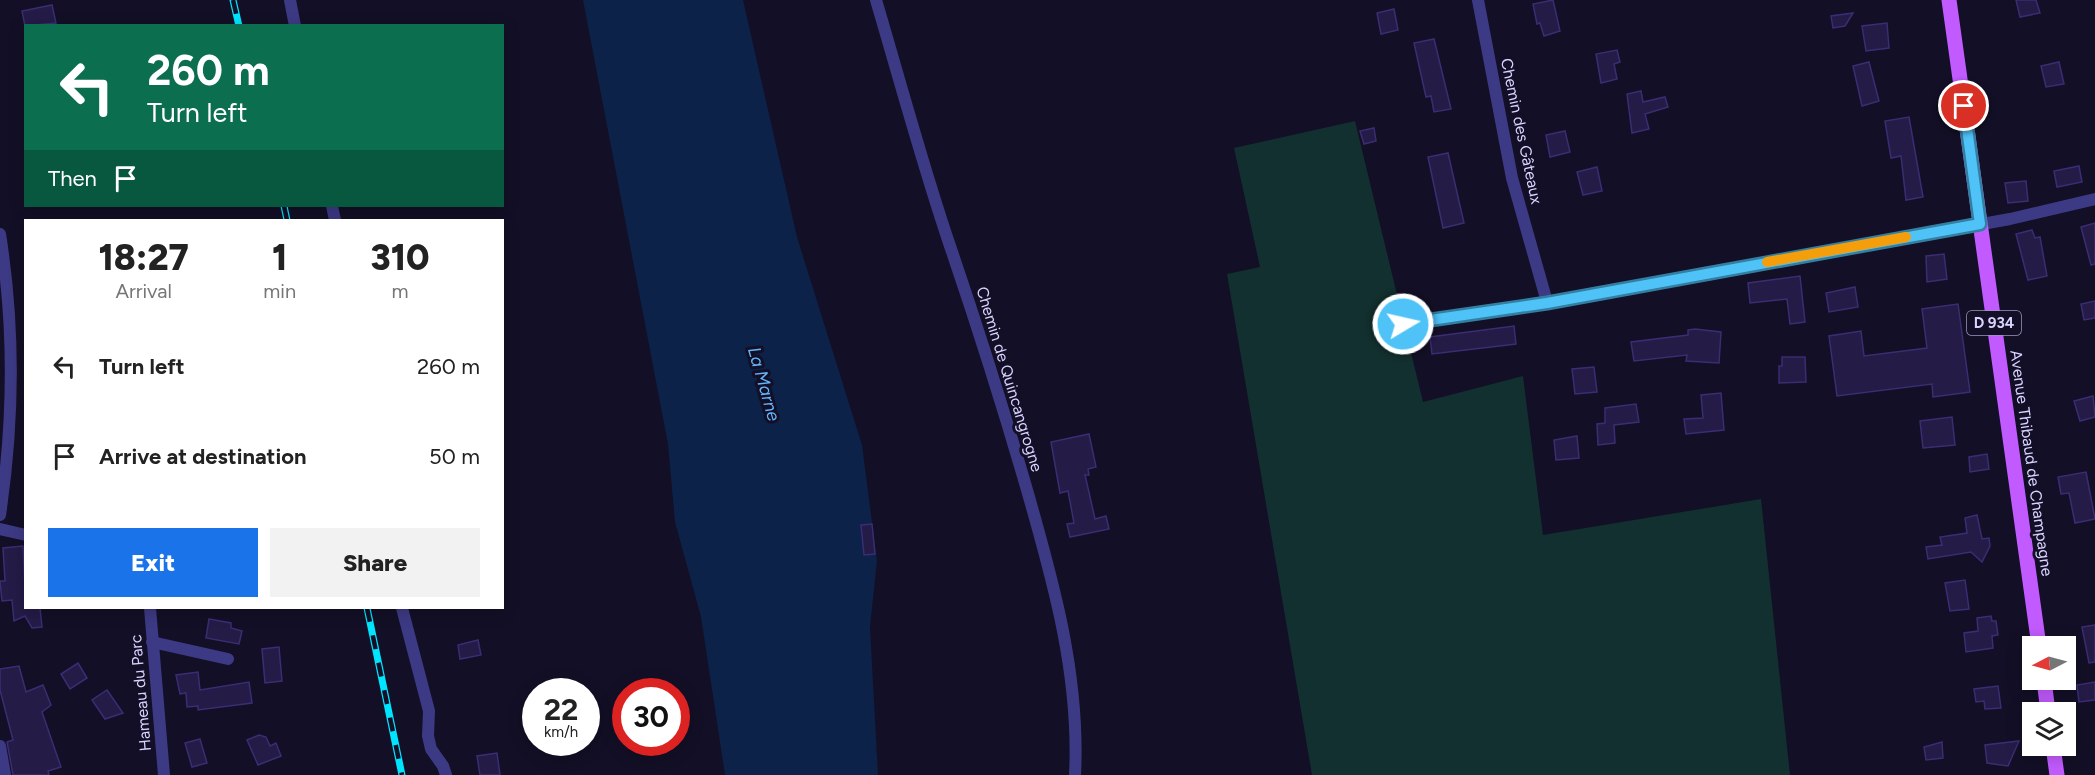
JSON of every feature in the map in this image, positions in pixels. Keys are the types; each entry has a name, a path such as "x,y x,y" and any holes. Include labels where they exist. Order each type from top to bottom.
{"main road":[{"name":"Avenue Thibaud de Champagne","path":"1949,0 2038,636"},
{"path":"2054,756 2057,775"}],"street":[{"path":"290,0 295,24"},
{"name":"Chemin de Quincangrogne","path":"876,0 934,199 1000,398 1048,562 1066,644 1075,701 1075,775"},
{"name":"Chemin des Gâteaux","path":"1478,0 1512,178 1547,303"},
{"path":"1403,324 1547,303 1980,224 2095,199"},
{"path":"0,234 11,315 5,359 10,422 0,515"},
{"path":"0,529 24,535"},
{"name":"Hameau du Parc","path":"150,609 164,775"},
{"path":"402,609 429,711 428,736 431,749 444,766 446,775"},
{"path":"152,642 228,659"},
{"path":"0,746 5,775"}],"green space":[{"path":"1355,121 1423,402 1523,376 1543,535 1761,499 1790,775 1312,775 1227,274 1260,267 1234,148"}],"water":[{"name":"La Marne","path":"583,0 743,0 797,237 862,445 877,561 870,627 878,775 725,775 701,617 675,522 668,444"}],"building":[{"path":"1553,0 1560,31 1544,36 1540,23 1537,24 1533,4"},
{"path":"2016,0 2036,0 2040,13 2020,17"},
{"path":"52,5 56,23 25,24 22,11"},
{"path":"1394,9 1398,30 1381,34 1377,13"},
{"path":"1853,13 1845,26 1833,28 1831,16"},
{"path":"1887,23 1889,48 1866,51 1862,26"},
{"path":"1434,39 1451,109 1434,112 1431,96 1426,97 1414,43"},
{"path":"1617,50 1620,62 1614,64 1617,79 1601,83 1596,54"},
{"path":"1869,62 1879,101 1862,106 1853,66"},
{"path":"2059,62 2064,84 2046,87 2041,66"},
{"path":"1641,91 1643,102 1665,97 1668,107 1645,114 1649,129 1632,133 1627,94"},
{"path":"1909,117 1923,197 1906,200 1901,156 1891,158 1885,121"},
{"path":"1374,128 1376,141 1364,144 1360,131"},
{"path":"1565,131 1570,152 1550,157 1546,135"},
{"path":"1448,153 1464,223 1443,228 1428,157"},
{"path":"2079,166 2082,182 2057,187 2054,171"},
{"path":"1597,167 1602,191 1583,195 1577,172"},
{"path":"2026,181 2028,201 2008,203 2005,183"},
{"path":"2095,223 2095,264 2091,265 2081,227"},
{"path":"2032,230 2035,238 2040,237 2047,276 2028,280 2016,234"},
{"path":"1944,254 1947,279 1927,282 1926,256"},
{"path":"1800,276 1805,322 1790,324 1787,299 1750,303 1748,283"},
{"path":"1855,287 1858,307 1829,312 1826,293"},
{"path":"2095,301 2095,318 2084,320 2081,304"},
{"path":"1958,304 1970,392 1933,397 1932,384 1837,396 1829,336 1861,331 1864,356 1927,348 1922,309"},
{"path":"1514,326 1516,344 1432,354 1430,337"},
{"path":"1688,330 1721,332 1719,363 1686,361 1687,355 1634,361 1631,342 1688,335"},
{"path":"1782,357 1805,357 1806,382 1779,383 1779,366 1782,366"},
{"path":"1594,367 1597,392 1575,394 1572,369"},
{"path":"1721,393 1724,430 1686,434 1684,419 1703,418 1701,395"},
{"path":"2093,396 2095,417 2080,421 2074,401"},
{"path":"1636,404 1639,422 1614,425 1615,443 1598,445 1597,424 1605,423 1605,408"},
{"path":"1952,417 1955,445 1923,448 1920,421"},
{"path":"1089,434 1096,467 1088,469 1089,475 1085,475 1095,519 1106,516 1109,529 1070,537 1067,524 1074,523 1068,491 1060,493 1051,442"},
{"path":"1577,436 1579,458 1556,460 1554,440"},
{"path":"1987,454 1989,469 1970,472 1969,457"},
{"path":"2086,472 2095,519 2075,523 2069,493 2061,494 2058,477"},
{"path":"1977,515 1982,539 1989,538 1990,546 1982,562 1971,552 1928,559 1926,547 1942,545 1940,537 1967,533 1965,518"},
{"path":"872,524 875,554 864,555 861,525"},
{"path":"23,546 24,609 40,609 42,627 32,628 25,616 14,621 12,600 2,601 0,581 5,581 3,548"},
{"path":"1965,580 1969,609 1950,611 1945,583"},
{"path":"1991,616 1992,621 1996,621 1998,635 1992,636 1993,648 1966,652 1964,633 1978,631 1977,618"},
{"path":"209,619 231,623 231,628 242,631 239,644 206,638"},
{"path":"2095,625 2095,662 2089,663 2082,627"},
{"path":"478,640 481,655 460,659 458,645"},
{"path":"279,647 282,681 265,683 262,649"},
{"path":"78,663 87,678 70,689 61,674"},
{"path":"19,666 26,692 43,685 51,705 42,712 61,767 48,771 49,775 13,775 7,742 13,740 0,690 0,669"},
{"path":"198,672 200,690 249,682 252,703 198,710 198,706 187,707 186,693 180,694 176,675"},
{"path":"2095,682 2095,700 2079,702 2077,685"},
{"path":"1998,686 2001,708 1985,709 1984,701 1976,702 1974,689"},
{"path":"107,690 123,713 105,719 92,700"},
{"path":"259,735 266,737 270,746 276,743 281,756 258,765 247,740"},
{"path":"200,739 207,763 192,767 185,743"},
{"path":"2019,741 2008,766 1987,763 1985,745"},
{"path":"1942,742 1943,758 1926,760 1924,747"},
{"path":"497,753 500,775 480,775 477,756"}],"railway":[{"path":"233,0 239,24"},
{"path":"284,207 287,219"},
{"path":"367,609 402,775"}],"slow traffic":[{"path":"1767,262 1906,237"}],"route":[{"path":"1403,324 1547,303 1980,224 1964,106"}]}
